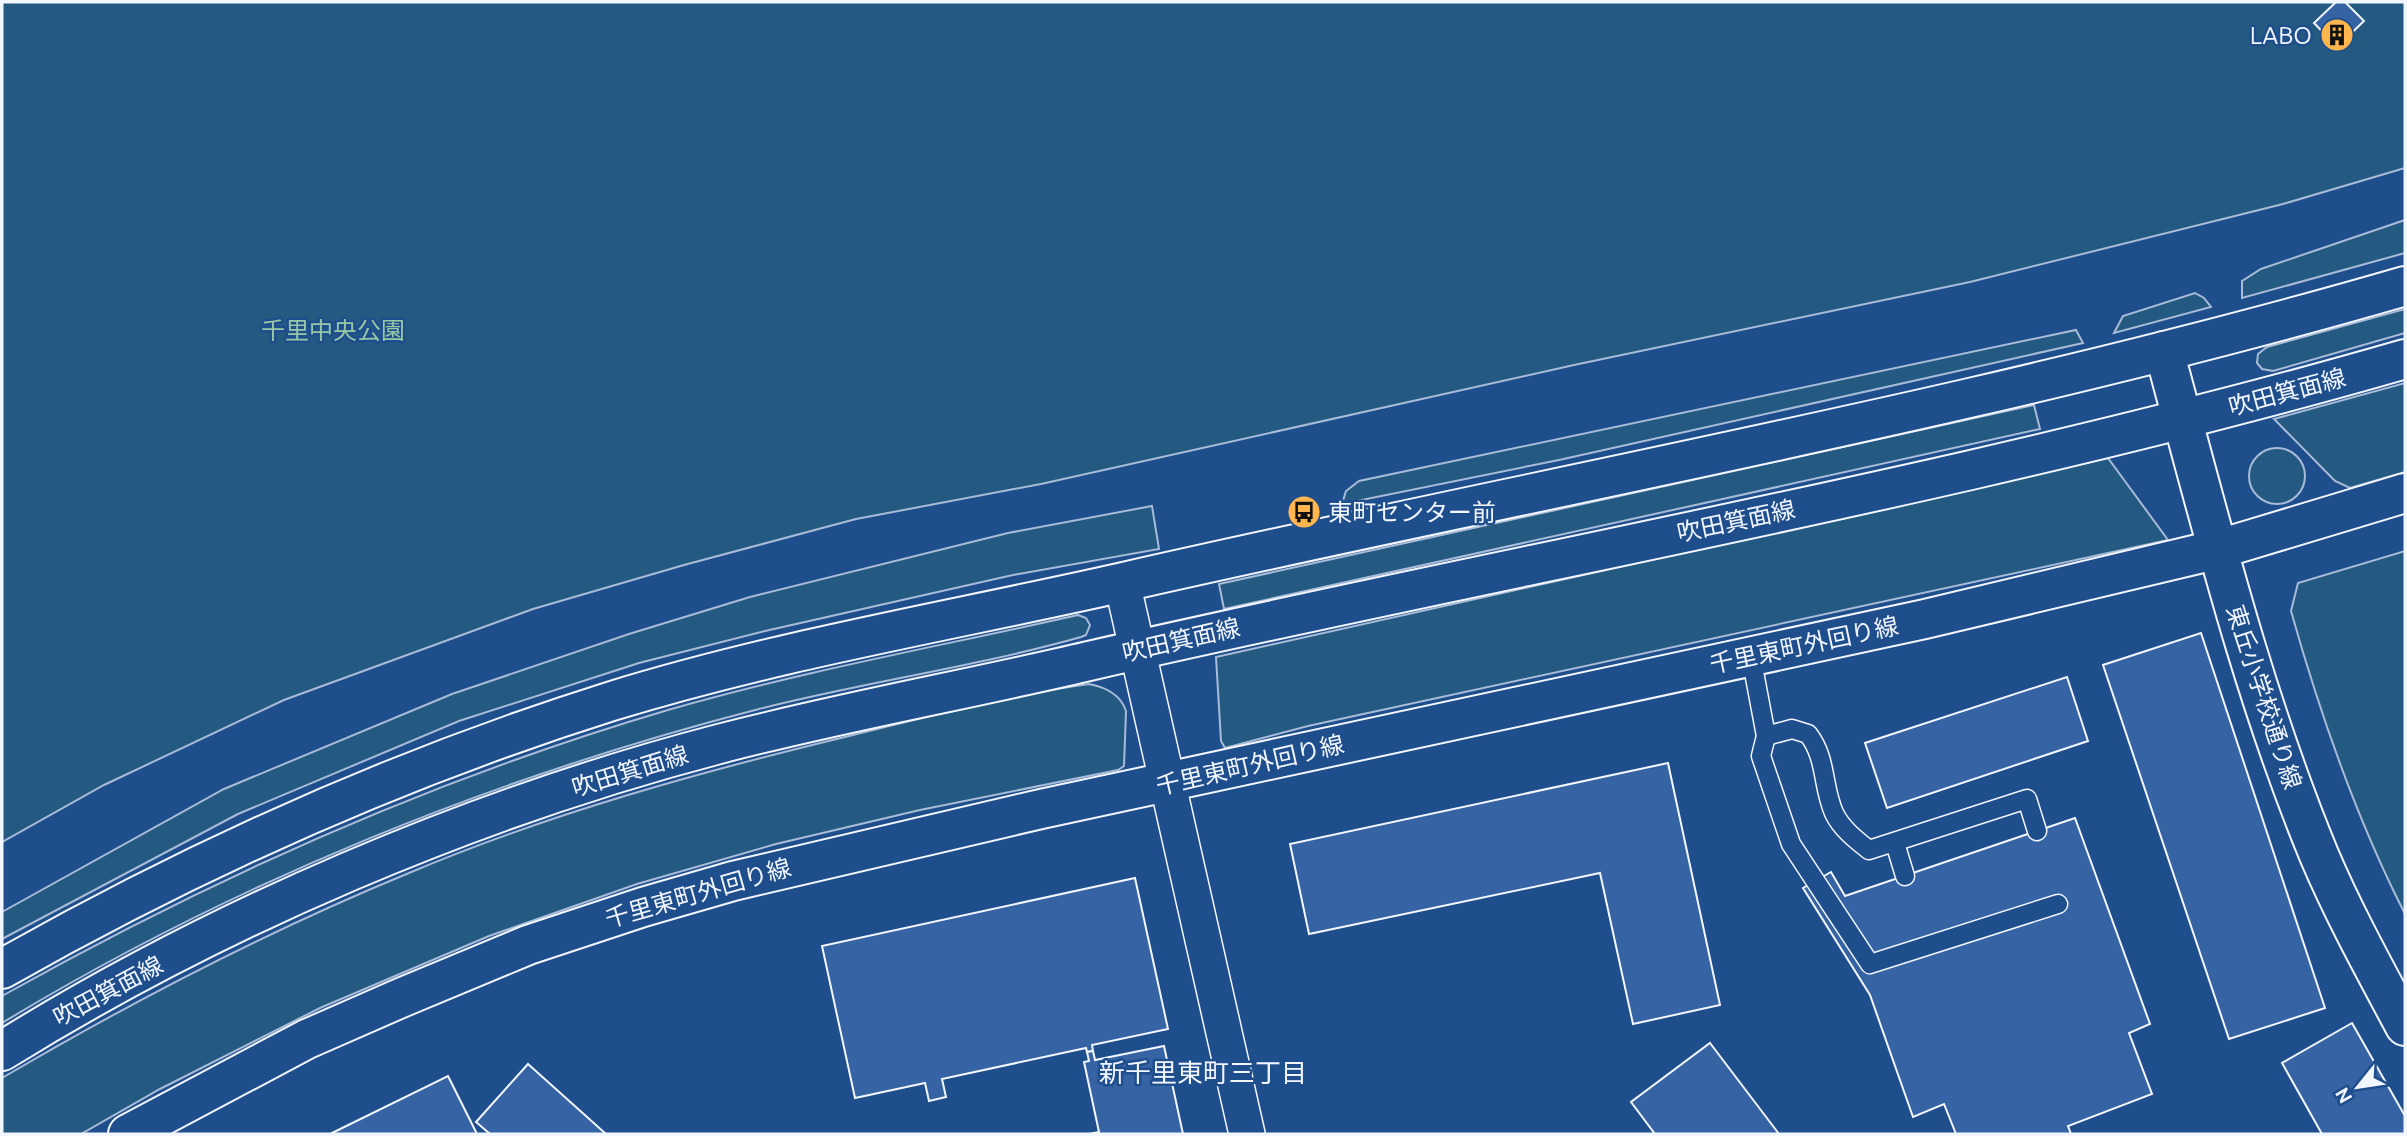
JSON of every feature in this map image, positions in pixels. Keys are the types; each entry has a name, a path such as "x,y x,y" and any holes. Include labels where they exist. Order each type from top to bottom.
{"main road":[{"path":"2,969 99,914 257,837 399,776 502,738 615,701 698,678 1122,582 1902,415 2164,352 2405,286"},
{"name":"東丘小学校通り線","path":"2164,352 2278,748 2310,832 2348,919 2405,1026"},
{"name":"吹田箕面線","path":"2,1051 102,993 253,915 469,824 634,768 718,744 1138,649 1899,487 2183,420 2405,359"},
{"name":"千里東町外回り線","path":"128,1134 307,1039 528,945 643,907 780,868 1752,656 2219,549 2405,493"}],"street":[{"path":"1122,582 1170,783 1247,1134"}],"lane":[{"path":"1752,656 1766,736 1761,756 1791,844 1870,964 2058,904"},
{"path":"1766,736 1792,729 1808,734 1822,760 1834,813 1852,837 1869,850 2027,799 2037,831"},
{"path":"1895,843 1905,876"}],"green space":[{"name":"千里中央公園","path":"2,2 2405,2 2405,168 2283,204 1970,282 1574,365 1041,484 856,519 684,565 533,609 284,700 104,785 2,842"},
{"path":"2405,220 2405,253 2242,298 2242,281 2261,269"},
{"path":"2195,293 2204,298 2211,307 2114,333 2123,316"},
{"path":"2405,309 2405,333 2273,371 2262,369 2257,363 2258,354 2267,347"},
{"path":"2076,330 2083,343 1559,460 1342,504 1346,491 1359,481"},
{"path":"2405,383 2405,472 2350,488 2335,481 2274,419"},
{"path":"2034,405 2040,429 1224,609 1219,584"},
{"path":"2271,448 2283,448 2293,452 2301,460 2305,476 2301,492 2293,500 2283,504 2271,504 2261,500 2253,492 2249,482 2249,470 2253,460 2261,452"},
{"path":"2108,458 2168,540 1308,726 1225,748 1221,741 1216,657"},
{"path":"1152,506 1159,549 1013,575 765,631 639,663 459,721 238,814 2,939 2,912 224,789 452,694 629,634 750,597 1008,533"},
{"path":"2405,551 2405,914 2387,878 2340,765 2291,611 2298,583"},
{"path":"1078,615 1086,618 1090,625 1086,635 1081,637 759,709 660,736 465,801 274,880 181,924 2,1023 2,996 82,952 244,871 410,799 581,737 668,710 821,671"},
{"path":"1089,684 1112,693 1124,705 1124,766 1118,770 920,810 776,844 637,884 489,936 320,1008 160,1089 81,1134 2,1134 2,1078 202,968 356,895 409,873 517,831 682,779 938,714"}],"building":[{"name":"LABO","path":"2336,2 2345,2 2364,21 2337,47 2314,23"},
{"path":"2201,633 2325,1008 2229,1039 2103,665"},
{"path":"2067,677 2088,741 1887,808 1865,743"},
{"path":"1668,763 1720,1005 1633,1024 1600,873 1309,934 1290,844"},
{"path":"2075,818 2150,1024 2129,1033 2152,1094 2068,1126 2071,1134 1956,1134 1944,1104 1913,1117 1870,995 1803,888 1831,872 1845,896"},
{"path":"1135,878 1168,1029 1092,1045 1093,1051 1087,1052 1086,1048 942,1079 946,1097 929,1101 925,1083 855,1098 822,946"},
{"path":"2352,1023 2405,1116 2405,1134 2322,1134 2282,1063"},
{"path":"1710,1043 1779,1134 1655,1134 1631,1102"},
{"path":"1164,1046 1183,1134 1089,1134 1099,1132 1084,1062 1089,1061 1087,1052 1093,1051 1095,1060"},
{"path":"528,1064 606,1134 490,1134 476,1122"},
{"path":"448,1076 477,1134 330,1134"}],"place":[{"name":"LABO","path":"2337,35"},
{"name":"東町センター前","path":"1304,512"}],"district":[{"name":"新千里東町三丁目","path":"1203,1072"}]}
